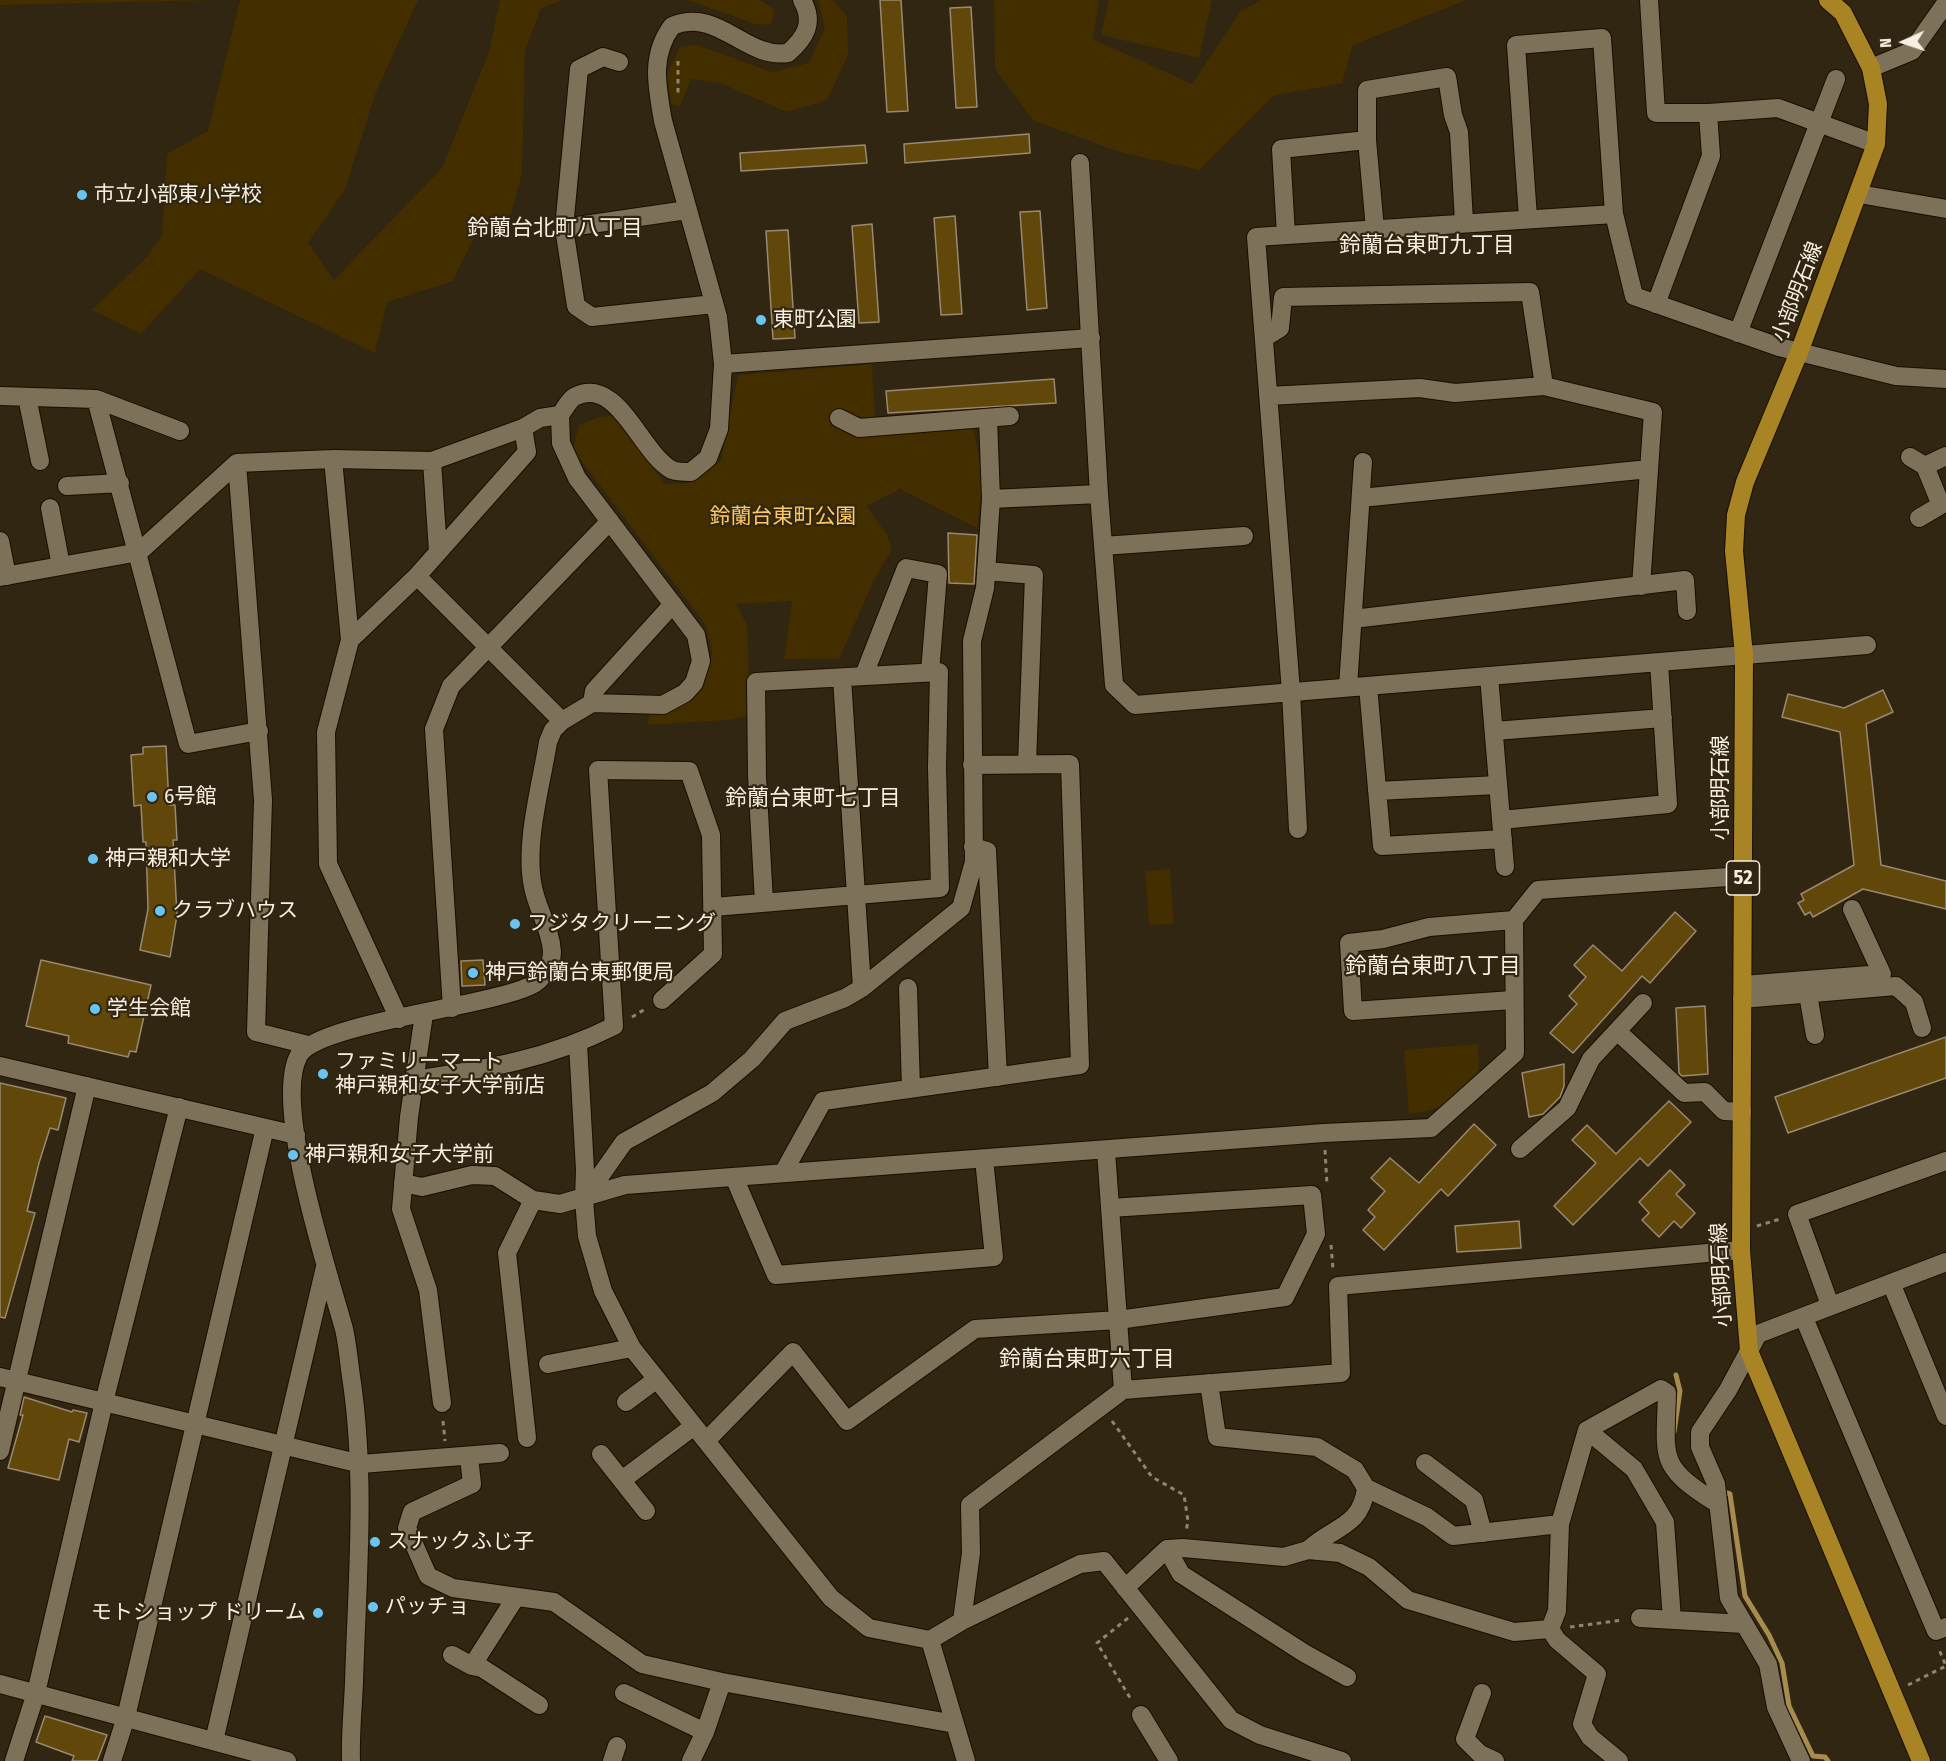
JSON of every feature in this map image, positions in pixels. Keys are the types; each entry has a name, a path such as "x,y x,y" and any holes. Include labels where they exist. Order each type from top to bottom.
{"main road":[{"name":"小部明石線","path":"1828,0 1843,13 1871,68 1878,104 1876,144 1800,350 1745,482 1736,514 1734,550 1744,655 1741,1250 1749,1351 1921,1761"}],"street":[{"path":"351,1761 361,1464 344,1332 314,1230 296,1135 293,1079 300,1055 308,1046 330,1035 452,1008 531,986 540,980 550,964 550,939 533,888 530,858 548,742 553,730 562,721 592,703 663,705 685,693 694,683 701,661 696,635 577,478 561,443 560,415 573,397 594,392 615,402 655,456 673,470 691,472 708,458 719,429 723,364 714,304 670,150 657,87 657,58 663,39 672,26 693,19 721,29 767,54 788,53 804,38 808,25 809,15 802,0"},
{"path":"1649,0 1656,113 1707,113 1778,108 1876,144"},
{"path":"1871,68 1912,51 1946,3"},
{"path":"1528,218 1516,45 1602,38 1614,214 1634,296 1779,347 1800,350 1896,376 1946,378"},
{"path":"619,62 603,57 579,69 564,228 576,306 592,317 714,304"},
{"path":"1375,229 1367,140 1367,90 1447,77 1453,115 1460,132 1464,222"},
{"path":"1738,333 1836,79"},
{"path":"1656,304 1711,156 1707,113"},
{"path":"1286,235 1281,149 1367,140"},
{"path":"1080,163 1099,494 1114,685 1135,705 1867,645"},
{"path":"1859,194 1946,208"},
{"path":"564,228 687,210"},
{"path":"1298,829 1292,692 1256,237 1614,214"},
{"path":"1264,338 1280,328 1283,297 1530,292 1544,386"},
{"path":"723,364 1091,339"},
{"path":"1268,396 1420,388 1455,393 1544,386 1653,412 1641,586"},
{"path":"0,396 96,399 180,431"},
{"path":"27,396 40,461"},
{"path":"96,399 139,552 188,744 260,731"},
{"path":"0,541 4,577 139,552 237,463 333,459 432,461 523,428 540,418 560,415"},
{"path":"838,418 859,428 1010,416"},
{"path":"584,1199 624,1142 712,1093 752,1059 785,1021 845,998 862,988 961,908 974,862 972,641 985,588 991,499 988,418"},
{"path":"350,640 417,576 527,452 523,428"},
{"path":"1919,518 1941,505 1917,462 1946,456"},
{"path":"333,459 350,640 326,732 328,864 399,1019"},
{"path":"432,461 438,552"},
{"path":"1348,687 1363,462"},
{"path":"237,463 260,731 263,800 256,1032 308,1046"},
{"path":"1360,498 1649,469"},
{"path":"67,486 120,483"},
{"path":"991,499 1099,494"},
{"path":"50,508 61,566"},
{"path":"452,1008 434,729 451,686 609,521"},
{"path":"1103,546 1244,536"},
{"path":"864,675 906,568 938,574 930,672"},
{"path":"986,571 1034,575 1027,764"},
{"path":"417,576 562,721"},
{"path":"1353,619 1685,580 1687,611"},
{"path":"592,703 594,691 673,604"},
{"path":"1501,820 1668,804 1659,662"},
{"path":"714,907 940,888 937,766 939,672 756,682 757,776 764,902"},
{"path":"1489,676 1505,867"},
{"path":"842,678 862,988"},
{"path":"1368,686 1382,846 1503,839"},
{"path":"1494,731 1663,718"},
{"path":"783,1173 823,1101 1080,1065 1070,764 972,765"},
{"path":"414,1080 501,1067 578,1044 614,1026 598,770 689,771 711,834 713,954 662,1000"},
{"path":"1377,791 1498,785"},
{"path":"974,847 987,851 998,1077"},
{"path":"403,1183 422,1187 472,1175 495,1176 533,1200 560,1204 584,1199 625,1185 1324,1133 1431,1128 1515,1053 1514,920 1538,890 1743,876"},
{"path":"1742,992 1882,974 1852,909"},
{"path":"1514,920 1429,927 1383,939 1349,943 1353,1011 1514,1000"},
{"path":"1742,992 1808,994 1896,986 1914,1002 1922,1028"},
{"path":"908,988 911,1089"},
{"path":"1808,994 1815,1035"},
{"path":"1520,1149 1566,1108 1591,1059 1643,1003"},
{"path":"424,1014 414,1080 401,1209 428,1290 442,1403"},
{"path":"1617,1031 1684,1093 1705,1092 1724,1111 1742,1112"},
{"path":"578,1044 585,1170 584,1199 588,1236 603,1292 632,1348 831,1598 869,1628 930,1640 962,1621 1080,1564 1104,1561 1231,1720 1260,1736 1342,1761"},
{"path":"0,1066 296,1135"},
{"path":"0,1451 8,1379 87,1086"},
{"path":"14,1761 36,1693 104,1402 179,1107"},
{"path":"112,1761 126,1717 265,1128"},
{"path":"1106,1151 1123,1390"},
{"path":"734,1177 776,1275 994,1257 984,1159"},
{"path":"1830,1305 1797,1214 1946,1161"},
{"path":"622,1480 700,1434 793,1352 847,1421 975,1329 1118,1320 1286,1297 1316,1234 1312,1195 1110,1208"},
{"path":"527,1438 507,1253 533,1200"},
{"path":"962,1621 971,1552 970,1505 1101,1404 1123,1390 1341,1373 1338,1286 1741,1250"},
{"path":"1801,1761 1776,1707 1768,1664 1729,1598 1717,1494 1700,1447 1700,1432 1728,1390 1758,1334 1946,1262"},
{"path":"214,1741 325,1267"},
{"path":"1891,1283 1946,1416"},
{"path":"1804,1318 1941,1629"},
{"path":"548,1364 632,1348"},
{"path":"8,1379 361,1464 500,1453"},
{"path":"626,1402 657,1379"},
{"path":"1209,1383 1217,1437 1317,1447 1355,1470 1366,1488 1427,1517 1453,1536 1560,1524"},
{"path":"1550,1629 1557,1611 1560,1524 1587,1430 1661,1389 1667,1394 1666,1443 1669,1464 1684,1483 1717,1494"},
{"path":"1587,1430 1634,1469 1665,1522 1672,1620"},
{"path":"601,1454 646,1511"},
{"path":"469,1457 472,1484 412,1512 407,1528 428,1576 453,1588 554,1602 642,1664 722,1682 955,1724"},
{"path":"1425,1463 1474,1500 1483,1533"},
{"path":"1308,1550 1322,1537 1354,1521 1364,1505 1366,1488"},
{"path":"1175,1549 1181,1574 1304,1653 1347,1677"},
{"path":"1125,1588 1175,1549 1284,1557 1308,1550 1340,1554 1369,1567 1408,1600 1514,1632 1550,1629"},
{"path":"472,1666 516,1597"},
{"path":"1640,1618 1744,1624"},
{"path":"1550,1629 1557,1640 1597,1674 1582,1724 1590,1737 1619,1761"},
{"path":"930,1640 966,1761"},
{"path":"452,1655 472,1666 482,1668 539,1705"},
{"path":"691,1761 705,1732 722,1682"},
{"path":"0,1684 287,1761"},
{"path":"624,1693 705,1732"},
{"path":"1482,1693 1465,1739 1483,1759"},
{"path":"1141,1715 1169,1761"}],"path":[{"path":"677,55 679,102"},
{"path":"614,1026 662,1000"},
{"path":"1324,1133 1328,1192"},
{"path":"1331,1239 1333,1274"},
{"path":"442,1403 446,1458"},
{"path":"1101,1404 1152,1477 1184,1495 1188,1521 1175,1549"},
{"path":"1141,1607 1097,1643 1141,1715"},
{"path":"1550,1629 1640,1618"},
{"path":"1905,1686 1946,1666 1935,1640 1941,1629"}],"green space":[{"path":"0,0 216,0 0,5"},
{"path":"240,0 418,0 376,92 345,189 308,243 334,280 442,168 489,52 500,0 563,0 541,8 525,50 522,173 511,214 477,231 453,281 387,302 375,353 200,269 141,334 92,310 147,257 162,236 167,154 208,131"},
{"path":"687,0 760,0 775,10 771,24 758,25"},
{"path":"818,0 833,0 847,16 848,55 827,100 787,112 720,83 691,79 680,107 671,104 667,74 680,47 698,45 771,72 809,63 825,28"},
{"path":"994,0 1099,0 1093,39 1192,84 1241,11 1261,0 1466,0 1353,45 1342,83 1273,96 1199,170 1120,152 1034,121 995,69"},
{"path":"1109,0 1212,0 1199,58 1101,35"},
{"name":"鈴蘭台東町公園","path":"872,364 876,433 973,425 983,481 977,528 900,489 867,506 887,535 892,549 873,582 839,659 784,659 792,601 737,604 747,626 750,715 728,720 647,725 650,713 685,704 705,681 712,652 706,625 573,450 579,425 600,417 613,416 665,484 689,483 721,461 738,375"},
{"path":"1170,869 1174,924 1149,925 1145,871"},
{"path":"1478,1044 1479,1075 1441,1106 1409,1114 1404,1050"}],"building":[{"path":"880,0 901,0 908,111 887,112"},
{"path":"971,7 977,107 956,108 950,8"},
{"path":"1029,134 1030,153 905,163 904,144"},
{"path":"865,145 867,163 741,171 740,153"},
{"path":"1040,211 1047,308 1027,310 1020,212"},
{"path":"955,216 962,314 941,315 934,218"},
{"path":"872,224 879,322 859,323 852,226"},
{"path":"788,230 795,338 773,339 766,231"},
{"path":"1054,379 1056,403 888,413 886,391"},
{"path":"948,533 977,535 974,584 949,583"},
{"path":"1883,690 1893,712 1866,724 1881,865 1946,881 1946,909 1863,889 1813,917 1810,912 1805,915 1798,903 1804,900 1801,894 1854,865 1840,732 1782,717 1788,694 1844,708"},
{"path":"166,746 169,805 175,805 177,840 173,840 177,915 170,957 140,950 148,909 146,842 143,842 141,805 134,806 131,755 143,754 143,747"},
{"path":"1675,912 1696,931 1650,983 1642,976 1573,1053 1550,1033 1577,1004 1569,996 1586,977 1574,965 1593,945 1622,971"},
{"path":"41,960 151,985 136,1052 130,1051 128,1057 68,1043 69,1036 26,1026"},
{"path":"483,960 485,985 462,986 461,961"},
{"path":"1705,1006 1708,1074 1682,1076 1679,1073 1676,1008"},
{"path":"1946,1037 1946,1078 1788,1133 1775,1097"},
{"path":"1564,1064 1564,1086 1560,1097 1543,1114 1529,1117 1522,1073"},
{"path":"0,1083 66,1098 58,1130 50,1128 39,1163 27,1211 35,1213 5,1318 0,1317"},
{"path":"1669,1101 1691,1122 1648,1166 1640,1158 1573,1225 1554,1206 1596,1163 1572,1140 1587,1125 1616,1154"},
{"path":"1474,1124 1496,1145 1448,1196 1441,1189 1384,1250 1363,1230 1375,1217 1368,1210 1385,1191 1371,1178 1390,1158 1419,1183"},
{"path":"1670,1170 1685,1185 1676,1194 1695,1213 1681,1228 1674,1221 1659,1237 1642,1220 1649,1213 1639,1202"},
{"path":"1519,1221 1521,1248 1457,1252 1455,1226"},
{"path":"24,1397 72,1412 73,1410 87,1413 79,1442 69,1439 59,1480 8,1468 23,1415 20,1415"},
{"path":"45,1716 107,1735 97,1761 72,1761 74,1756 36,1742"}],"waterway":[{"path":"1674,1432 1680,1391 1676,1375"},
{"path":"1720,1491 1730,1494 1745,1596 1769,1635 1782,1663 1789,1706 1813,1756 1825,1757 1828,1761"}],"place":[{"name":"市立小部東小学校","path":"82,195"},
{"name":"東町公園","path":"761,320"},
{"name":"6号館","path":"152,797"},
{"name":"神戸親和大学","path":"93,859"},
{"name":"クラブハウス","path":"160,911"},
{"name":"フジタクリーニング","path":"515,924"},
{"name":"神戸鈴蘭台東郵便局","path":"473,973"},
{"name":"学生会館","path":"95,1009"},
{"name":"ファミリーマート 神戸親和女子大学前店","path":"323,1074"},
{"name":"神戸親和女子大学前","path":"293,1155"},
{"name":"スナックふじ子","path":"375,1542"},
{"name":"パッチョ","path":"373,1607"},
{"name":"モトショップ ドリーム","path":"318,1613"}],"district":[{"name":"鈴蘭台北町八丁目","path":"555,229"},
{"name":"鈴蘭台東町九丁目","path":"1427,246"},
{"name":"鈴蘭台東町七丁目","path":"813,799"},
{"name":"鈴蘭台東町八丁目","path":"1433,967"},
{"name":"鈴蘭台東町六丁目","path":"1087,1360"}]}
